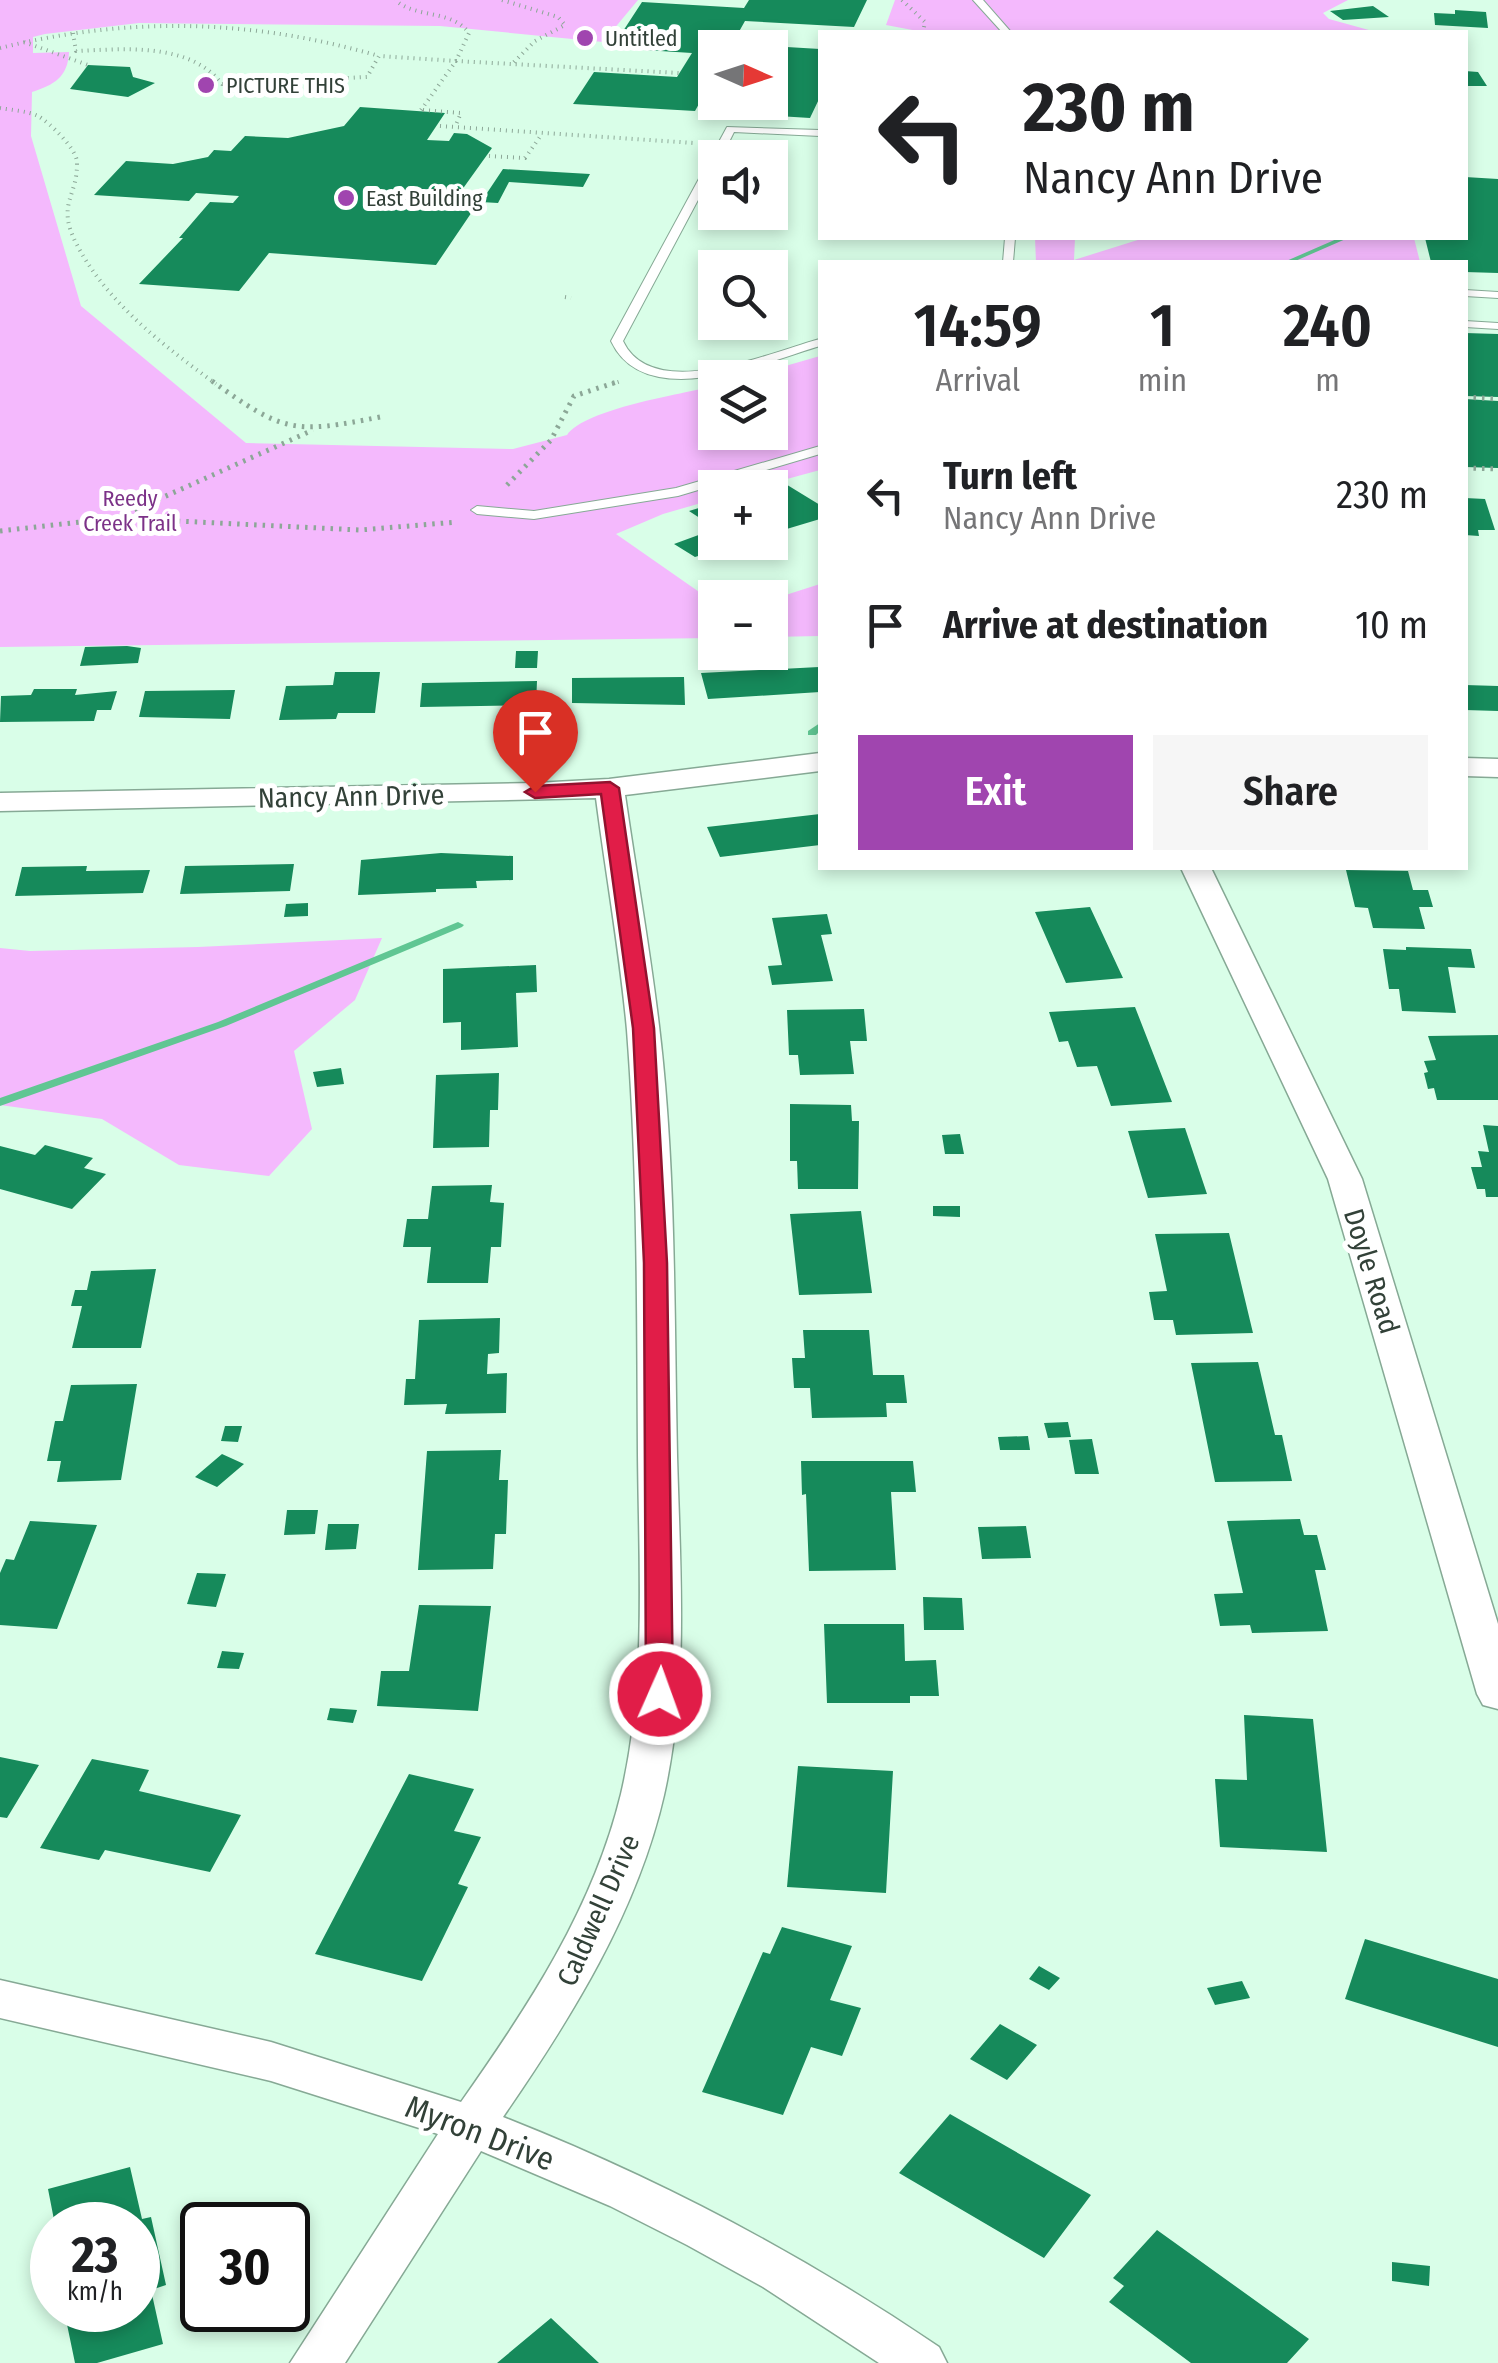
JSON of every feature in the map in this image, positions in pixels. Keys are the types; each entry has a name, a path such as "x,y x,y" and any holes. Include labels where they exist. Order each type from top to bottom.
{"street":[{"name":"Nancy Ann Drive","path":"0,802 610,788 818,762"},
{"path":"1468,767 1498,768"},
{"name":"Caldwell Drive","path":"316,2363 565,1988 614,1888 647,1784 658,1725 662,1663 657,1343 643,1028 610,788"},
{"name":"Doyle Road","path":"1197,870 1345,1180 1483,1592 1498,1694"},
{"name":"Myron Drive","path":"0,1999 310,2072 471,2125 668,2210 775,2270 921,2363"}],"lane":[{"path":"978,0 1005,30"},
{"path":"818,133 731,129 616,341 630,360 697,376 818,343"},
{"path":"1468,293 1498,295"},
{"path":"1468,324 1498,326"},
{"path":"478,510 534,515 678,492 818,451"}],"path":[{"path":"395,0 408,10 466,26 469,34 456,60 421,110 460,113 455,127"},
{"path":"502,0 558,18 565,25 535,40 512,64"},
{"path":"902,0 925,22 923,30"},
{"path":"0,48 73,33 186,26 268,29 326,39 380,56 679,74"},
{"path":"73,33 76,51 131,50 174,55 202,64 222,84 367,77 380,56"},
{"path":"23,42 88,66"},
{"path":"0,108 38,116 73,150 77,161 65,213 75,241 94,273 124,310 163,346 259,416 282,426 314,430"},
{"path":"440,126 698,144"},
{"path":"489,156 526,158 543,133"},
{"path":"0,531 116,518 395,530 448,524 478,510 518,476 551,440 574,396 626,380"},
{"path":"1468,398 1498,399"},
{"path":"116,518 314,430 380,417"},
{"path":"1468,468 1498,469"}],"green space":[{"name":"Reedy Creek Trail","path":"0,0 638,0 603,42 440,26 139,23 45,34 33,37 33,53 69,52 68,61 58,79 32,92 31,136 81,306 246,443 513,449 567,435 577,426 613,410 698,390 698,450 788,450 788,365 818,357 818,471 788,479 788,470 698,470 698,504 616,534 698,591 698,638 0,647"},
{"path":"895,0 1348,0 1323,13 1329,19 1369,30 912,30 886,25"},
{"path":"1035,240 1075,240 1074,260 1036,260"},
{"path":"1138,240 1414,240 1420,260 1074,260"},
{"path":"818,585 818,636 788,637 788,594"},
{"path":"382,938 355,1000 294,1051 312,1129 269,1176 179,1165 102,1119 0,1105 0,948 30,951 198,947"}],"building":[{"path":"749,0 867,0 854,27 745,21 740,30 698,30 695,111 573,104 594,72 677,77 692,53 612,48 642,2 744,8"},
{"path":"1373,6 1389,17 1343,20 1330,11"},
{"path":"1455,10 1486,12 1488,28 1435,25 1434,13 1455,14"},
{"path":"788,47 818,49 818,101 810,118 788,117"},
{"path":"88,65 130,67 133,77 155,83 128,97 70,89"},
{"path":"1468,71 1478,72 1487,86 1468,86"},
{"name":"East Building","path":"360,107 445,113 427,140 449,141 454,133 467,134 492,148 454,201 478,203 436,265 269,253 239,291 139,284 183,238 179,238 210,202 233,203 239,196 196,193 189,201 94,195 126,161 173,164 208,157 214,150 231,151 245,136 288,138 344,126"},
{"path":"503,169 590,174 583,187 509,182 498,203 481,202"},
{"path":"1468,177 1498,179 1498,273 1468,272 1468,260 1430,260 1426,240 1468,240"},
{"path":"1468,333 1498,334 1498,397 1468,396"},
{"path":"1468,399 1498,401 1498,468 1468,467"},
{"path":"788,485 818,504 818,520 788,529"},
{"path":"1468,498 1485,499 1495,530 1478,530 1479,536 1468,535"},
{"path":"698,535 698,556 695,557 674,544"},
{"path":"85,647 141,648 138,663 80,666"},
{"path":"516,651 538,651 537,668 515,668"},
{"path":"818,667 818,692 708,699 701,673"},
{"path":"335,672 380,672 375,713 338,713 336,719 279,720 286,686 333,685"},
{"path":"684,677 685,705 572,703 572,678"},
{"path":"537,681 536,705 420,707 422,683"},
{"path":"1468,685 1498,686 1498,711 1468,710"},
{"path":"34,689 77,689 75,695 117,691 111,710 97,710 94,721 0,722 1,696 31,695"},
{"path":"235,690 230,719 139,717 145,691"},
{"path":"818,814 818,845 720,857 707,827"},
{"path":"441,853 513,856 513,880 476,881 477,888 436,892 358,895 361,860"},
{"path":"294,864 290,891 180,894 185,866"},
{"path":"87,866 86,871 150,870 143,893 15,896 22,867"},
{"path":"1346,870 1408,871 1413,890 1428,890 1433,907 1419,907 1425,929 1373,928 1368,908 1355,907"},
{"path":"308,903 308,916 284,917 286,904"},
{"path":"1090,907 1123,978 1066,983 1035,912"},
{"path":"827,914 832,934 821,935 833,981 772,985 768,966 782,965 772,918"},
{"path":"1383,949 1471,949 1475,968 1448,967 1456,1013 1402,1011 1399,989 1389,989"},
{"path":"536,965 537,992 516,993 518,1047 461,1050 461,1022 443,1023 443,969"},
{"path":"1135,1007 1172,1102 1111,1106 1097,1066 1077,1067 1068,1041 1059,1042 1049,1012"},
{"path":"864,1009 867,1041 850,1041 854,1074 800,1075 798,1055 789,1055 787,1010"},
{"path":"1498,1035 1498,1100 1437,1100 1434,1088 1428,1089 1424,1073 1428,1072 1424,1061 1436,1060 1428,1036"},
{"path":"341,1068 344,1084 317,1087 313,1072"},
{"path":"499,1073 498,1110 490,1110 489,1147 433,1148 436,1075"},
{"path":"790,1104 851,1105 852,1121 859,1121 858,1189 798,1189 797,1161 790,1161"},
{"path":"1483,1125 1498,1126 1498,1197 1486,1197 1485,1189 1477,1189 1471,1167 1482,1167 1478,1151 1489,1152"},
{"path":"1185,1128 1207,1194 1148,1198 1128,1131"},
{"path":"960,1134 964,1154 945,1154 942,1135"},
{"path":"45,1145 93,1158 84,1168 106,1174 72,1209 0,1189 0,1146 35,1155"},
{"path":"492,1185 490,1202 504,1203 501,1247 491,1247 488,1283 427,1283 431,1247 403,1247 407,1219 428,1219 432,1186"},
{"path":"933,1206 960,1206 960,1217 933,1216"},
{"path":"861,1211 872,1293 799,1295 790,1214"},
{"path":"1229,1233 1253,1333 1176,1335 1173,1320 1154,1320 1149,1292 1167,1291 1155,1234"},
{"path":"156,1269 141,1348 72,1348 82,1306 71,1306 75,1290 87,1290 91,1271"},
{"path":"500,1318 499,1353 488,1354 487,1374 507,1373 506,1413 445,1414 447,1404 404,1405 406,1379 415,1379 419,1320"},
{"path":"803,1330 869,1330 873,1375 904,1375 907,1403 886,1403 887,1417 812,1418 810,1388 794,1388 792,1358 805,1358"},
{"path":"1258,1362 1275,1435 1282,1435 1292,1481 1215,1482 1191,1363"},
{"path":"137,1384 121,1480 57,1482 61,1461 47,1461 55,1421 63,1421 71,1385"},
{"path":"1068,1422 1071,1437 1048,1438 1044,1423"},
{"path":"225,1426 242,1426 238,1442 221,1441"},
{"path":"1028,1436 1030,1450 1000,1450 998,1437"},
{"path":"1092,1439 1099,1474 1075,1474 1069,1440"},
{"path":"501,1450 499,1480 508,1480 506,1534 495,1534 493,1569 418,1570 427,1451"},
{"path":"222,1454 244,1464 217,1487 195,1477"},
{"path":"801,1461 913,1461 916,1492 891,1492 896,1570 809,1571"},
{"path":"287,1510 318,1510 315,1534 284,1535"},
{"path":"1300,1519 1304,1535 1317,1535 1326,1570 1315,1570 1328,1631 1252,1633 1250,1625 1220,1626 1214,1594 1243,1593 1227,1521"},
{"path":"30,1521 97,1525 57,1629 0,1625 0,1573 6,1559 14,1560"},
{"path":"328,1524 359,1524 356,1549 325,1550"},
{"path":"1026,1526 1031,1558 982,1559 978,1527"},
{"path":"197,1573 226,1574 216,1607 187,1604"},
{"path":"923,1597 962,1598 964,1630 924,1630"},
{"path":"419,1605 491,1606 478,1711 377,1706 381,1671 409,1671"},
{"path":"824,1624 904,1624 905,1661 936,1660 939,1696 910,1696 910,1703 827,1703"},
{"path":"222,1651 244,1653 239,1669 217,1668"},
{"path":"330,1708 357,1710 353,1723 327,1720"},
{"path":"1244,1715 1313,1719 1327,1852 1220,1847 1215,1779 1247,1780"},
{"path":"0,1757 39,1765 7,1818 0,1817"},
{"path":"92,1759 149,1770 139,1791 241,1815 210,1872 105,1850 99,1860 40,1848"},
{"path":"798,1766 893,1771 886,1893 787,1887"},
{"path":"409,1774 474,1789 454,1831 481,1837 458,1884 468,1887 422,1981 315,1954"},
{"path":"782,1927 852,1946 830,2000 861,2008 842,2056 811,2047 783,2115 702,2092 763,1952 770,1954"},
{"path":"1365,1939 1498,1979 1498,2047 1345,1999"},
{"path":"1039,1966 1060,1978 1049,1990 1029,1979"},
{"path":"1242,1981 1250,1998 1215,2005 1207,1988"},
{"path":"1000,2024 1037,2045 1007,2080 970,2059"},
{"path":"950,2114 1091,2195 1044,2258 899,2173"},
{"path":"130,2167 138,2202 51,2202 48,2189"},
{"path":"1157,2230 1309,2339 1287,2363 1191,2363 1109,2302 1124,2286 1113,2278"},
{"path":"160,2258 166,2285 160,2287"},
{"path":"1392,2262 1430,2266 1429,2286 1392,2281"},
{"path":"551,2318 599,2363 497,2363"},
{"path":"160,2330 163,2344 97,2363 75,2363 69,2332"}],"waterway":[{"path":"1293,260 1339,240"},
{"path":"812,733 818,728"},
{"path":"0,1102 222,1024 458,925"}],"place":[{"name":"Untitled","path":"585,38"},
{"name":"PICTURE THIS","path":"206,85"},
{"name":"East Building","path":"346,198"}],"route":[{"path":"535,792 610,788 643,1028 656,1263 660,1694"}]}
